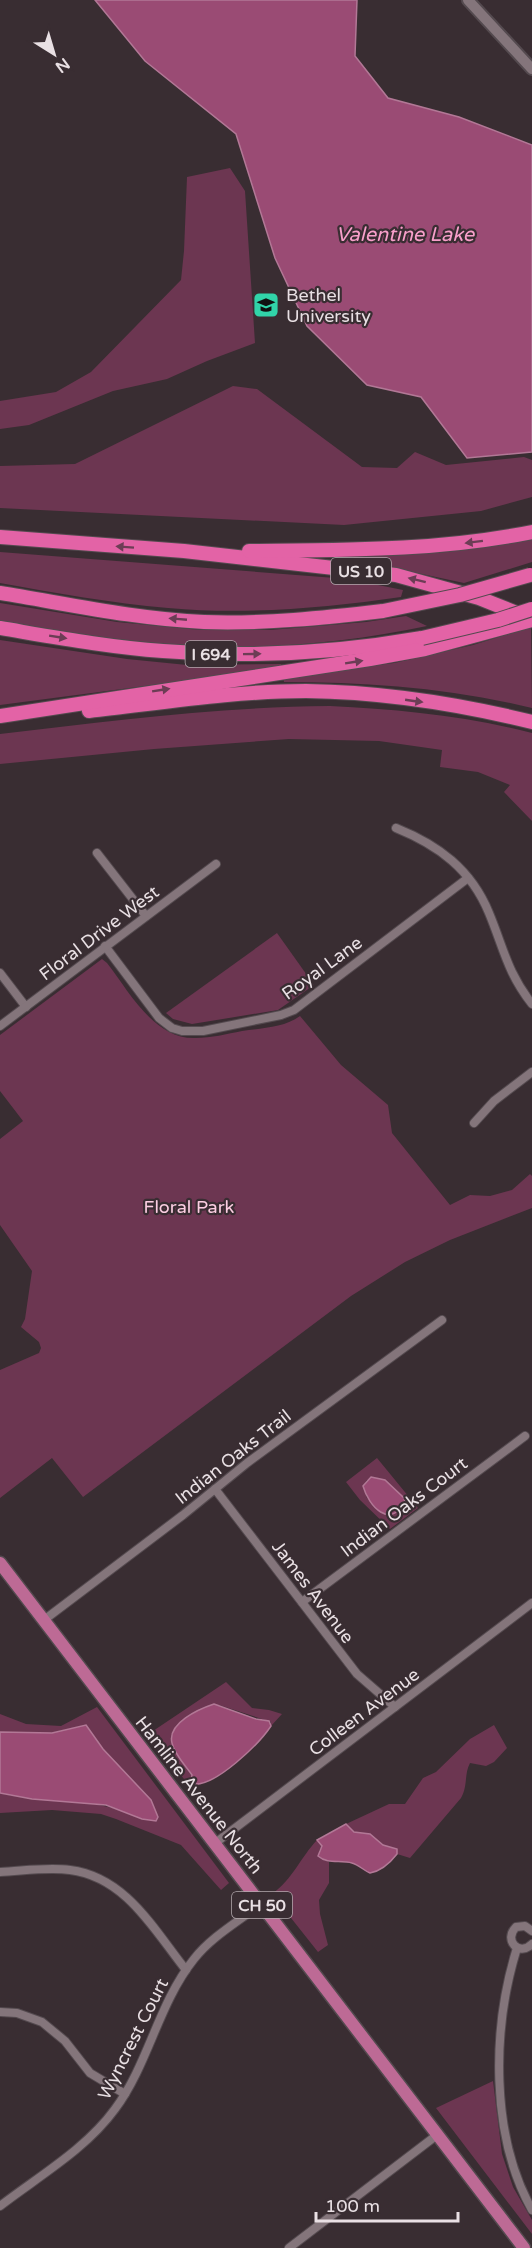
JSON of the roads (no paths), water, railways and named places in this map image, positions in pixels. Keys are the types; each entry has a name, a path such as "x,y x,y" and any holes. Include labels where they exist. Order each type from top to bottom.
{"highway":[{"path":"184,551 391,550 470,543 532,532"},
{"name":"US 10","path":"0,537 184,551 396,575 479,598 532,619"},
{"name":"I 694","path":"0,593 149,617 204,621 287,621 383,610 460,595 531,574"},
{"name":"I 694","path":"0,628 162,651 230,654 313,652 423,643 532,609"},
{"path":"0,718 350,662 532,619"},
{"path":"0,718 307,691 400,699 472,709 532,722"}],"main road":[{"name":"Hamline Avenue North","path":"0,1563 524,2248"}],"street":[{"path":"468,0 532,69"},
{"path":"396,828 429,842 444,853 468,878 488,912 512,976 532,1004"},
{"path":"97,853 146,916"},
{"name":"Floral Drive West","path":"0,1026 216,864"},
{"name":"Royal Lane","path":"105,946 165,1024 182,1031 203,1031 281,1016 294,1010 468,878"},
{"path":"0,973 26,1007"},
{"path":"474,1122 494,1101 532,1072"},
{"name":"Indian Oaks Trail","path":"44,1620 283,1436 442,1320"},
{"name":"Indian Oaks Court","path":"302,1602 525,1436"},
{"name":"James Avenue","path":"215,1489 357,1674 395,1707"},
{"name":"Colleen Avenue","path":"214,1844 532,1603"},
{"path":"0,1872 51,1869 82,1872 99,1877 125,1895 186,1970"},
{"name":"Wyncrest Court","path":"0,2206 102,2126 125,2094 169,1999 194,1958 209,1943 261,1904"},
{"path":"532,1931 525,1926 516,1927 510,1939 517,1948 525,1949 532,1944"},
{"path":"517,1948 503,2008 500,2059 501,2105 504,2133 515,2175 532,2210"},
{"path":"0,2012 16,2013 42,2022 65,2041 90,2073 125,2094"},
{"path":"289,2248 437,2134"}],"water":[{"name":"Valentine Lake","path":"95,0 357,0 355,56 388,98 459,117 532,145 532,452 467,458 421,397 367,385 307,326 275,258 236,134 145,61"},
{"path":"371,1477 385,1480 404,1498 405,1502 399,1510 393,1514 387,1514 375,1507 363,1486"},
{"path":"214,1704 256,1719 269,1721 271,1726 236,1763 214,1778 194,1784 191,1780 192,1775 175,1751 172,1736 179,1723 200,1709"},
{"path":"86,1725 103,1749 151,1800 158,1817 156,1821 142,1819 106,1805 32,1799 0,1793 0,1732 52,1733"},
{"path":"346,1824 354,1832 370,1834 383,1845 397,1849 397,1854 385,1866 370,1873 352,1863 330,1861 318,1856 322,1846 317,1840"}],"place":[{"name":"Bethel University","path":"266,305"}],"park label":[{"name":"Floral Park","path":"189,1207"}]}
